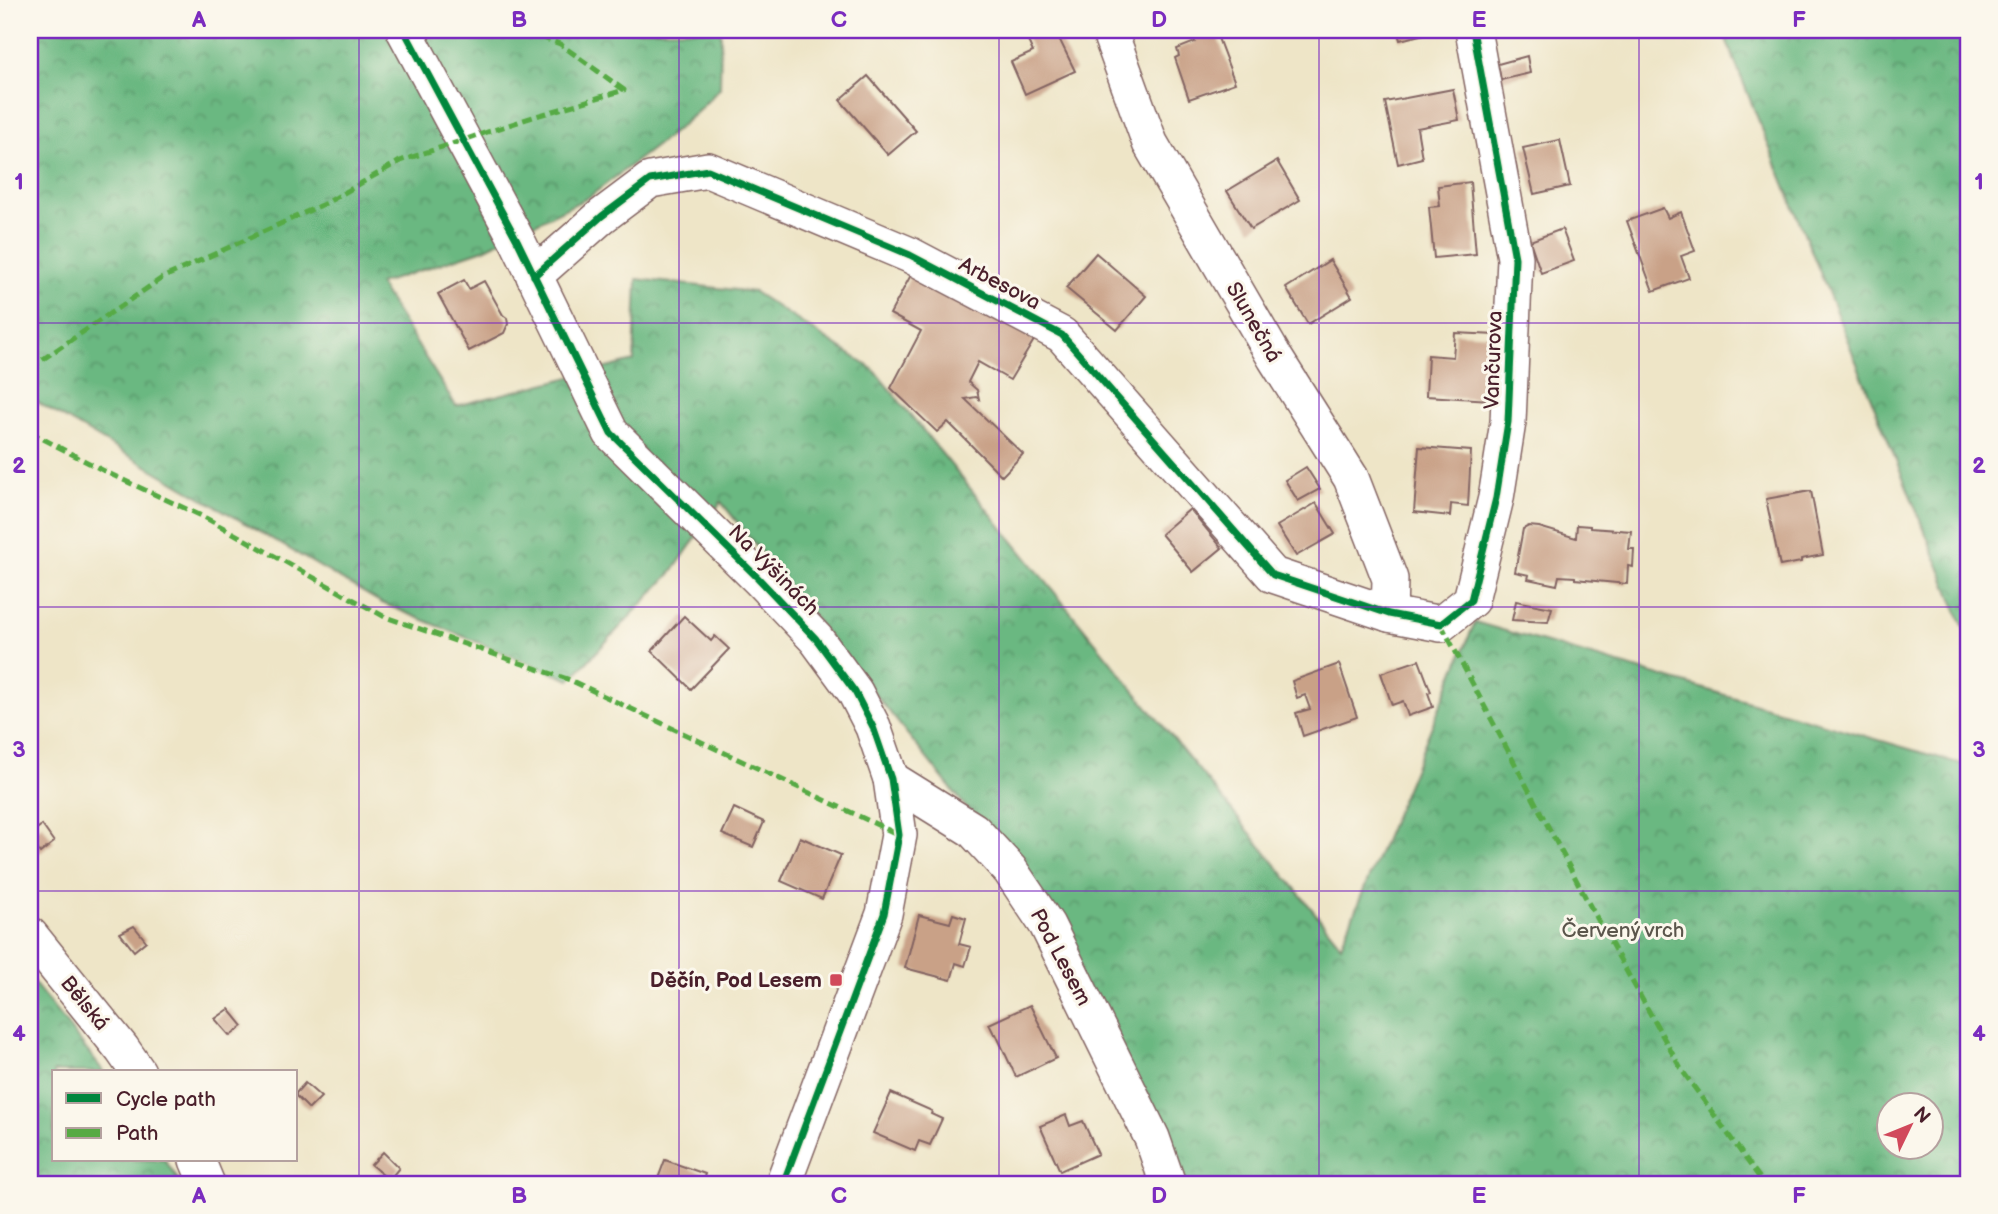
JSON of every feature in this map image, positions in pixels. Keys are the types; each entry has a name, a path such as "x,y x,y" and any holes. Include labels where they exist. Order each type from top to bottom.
{"street":[{"name":"Na Výšinách","path":"404,30 518,242 611,433 816,639 855,692 873,727 891,779 899,835 884,915 783,1184"},
{"name":"Slunečná","path":"1109,30 1150,143 1275,358 1351,478 1390,579 1389,614"},
{"name":"Vančurova","path":"1389,614 1441,624 1471,600 1496,498 1508,422 1515,258 1473,30"},
{"name":"Arbesova","path":"534,276 602,216 650,180 708,170 910,255 1062,335 1273,575 1389,614"},
{"name":"Pod Lesem","path":"891,779 973,830 1010,870 1047,925 1152,1138 1168,1184"},
{"name":"Bělská","path":"30,935 137,1070"},
{"path":"198,1162 207,1184"}],"green space":[{"name":"Červený vrch","path":"30,30 721,30 720,88 669,136 589,197 484,249 379,284 456,406 634,361 637,279 754,292 874,370 1341,945 1475,622 1968,766 1968,1184 1181,1184 1014,867 721,502 672,572 570,680 382,603 30,398"},
{"path":"1722,30 1968,30 1968,638"},
{"path":"30,978 102,1070 52,1070 52,1162 166,1162 181,1184 30,1184"}],"building":[{"path":"1023,30 1055,30 1075,71 1025,94 1011,62 1033,52"},
{"path":"1215,30 1235,83 1189,99 1175,58 1179,56 1177,49 1195,42 1193,37"},
{"path":"1397,30 1437,30 1437,31 1400,40"},
{"path":"1527,56 1530,73 1501,80 1498,64"},
{"path":"868,76 916,131 888,155 840,100"},
{"path":"1453,89 1459,120 1417,128 1422,158 1398,164 1385,102"},
{"path":"1560,140 1570,186 1534,194 1523,148"},
{"path":"1277,161 1300,200 1251,229 1227,191"},
{"path":"1470,182 1476,254 1434,258 1429,207 1440,206 1438,186"},
{"path":"1663,208 1668,218 1681,212 1695,251 1681,256 1689,278 1653,291 1627,221"},
{"path":"1562,229 1574,261 1541,273 1530,241"},
{"path":"1096,253 1146,296 1117,330 1066,288"},
{"path":"1330,260 1352,297 1308,324 1286,288"},
{"path":"912,273 1034,340 1010,380 978,362 968,382 977,390 979,399 965,399 1023,454 1002,476 948,422 937,432 891,388 921,331 890,314"},
{"path":"464,280 469,289 484,281 508,324 504,333 469,351 438,294"},
{"path":"1455,333 1496,335 1491,400 1426,396 1428,355 1453,357"},
{"path":"1419,447 1471,451 1468,506 1451,504 1450,516 1414,512"},
{"path":"1306,467 1320,489 1298,501 1285,480"},
{"path":"1811,491 1823,555 1780,566 1766,499"},
{"path":"1316,503 1335,534 1296,556 1277,526"},
{"path":"1190,509 1222,548 1193,572 1161,534"},
{"path":"1577,525 1631,531 1629,549 1634,549 1633,567 1628,566 1627,584 1559,576 1557,585 1528,579 1529,575 1515,572 1523,529 1529,526 1539,527 1576,538"},
{"path":"1516,601 1552,608 1548,622 1512,620"},
{"path":"684,616 711,641 715,636 729,649 691,689 652,651"},
{"path":"1419,660 1431,692 1428,693 1433,707 1408,716 1403,701 1392,705 1381,673"},
{"path":"1339,664 1357,717 1303,736 1296,713 1310,709 1305,695 1297,698 1292,681"},
{"path":"734,808 764,822 753,847 722,834"},
{"path":"42,825 54,842 40,853 30,839 30,834"},
{"path":"800,837 841,855 822,899 781,881"},
{"path":"953,914 966,918 959,944 971,947 965,966 956,963 951,980 905,968 919,915 950,923"},
{"path":"134,926 146,941 134,951 120,933"},
{"path":"1030,1005 1056,1058 1016,1077 989,1024"},
{"path":"229,1009 243,1026 230,1036 215,1019"},
{"path":"305,1083 321,1097 309,1109 298,1098 298,1091"},
{"path":"891,1093 932,1111 931,1114 942,1119 930,1145 919,1141 915,1151 873,1133"},
{"path":"1066,1115 1070,1126 1083,1121 1098,1154 1060,1171 1040,1126"},
{"path":"383,1152 399,1168 389,1180 371,1165"},
{"path":"665,1160 705,1174 702,1184 656,1184"}],"marked path":[{"path":"30,368 162,278 328,202 400,161 624,90 560,44 521,30"},
{"path":"30,432 108,473 204,517 385,617 570,680 899,835"},
{"path":"1441,624 1588,902 1681,1069 1764,1184"}],"cycle path":[{"path":"404,30 518,242 611,433 816,639 855,692 873,727 891,779 899,835 884,914 783,1184"},
{"path":"534,276 602,216 650,180 708,170 910,255 1062,335 1273,575 1389,614 1441,624 1471,600 1496,498 1508,422 1515,258 1473,30"}],"place":[{"name":"Děčín, Pod Lesem","path":"836,980"}]}
